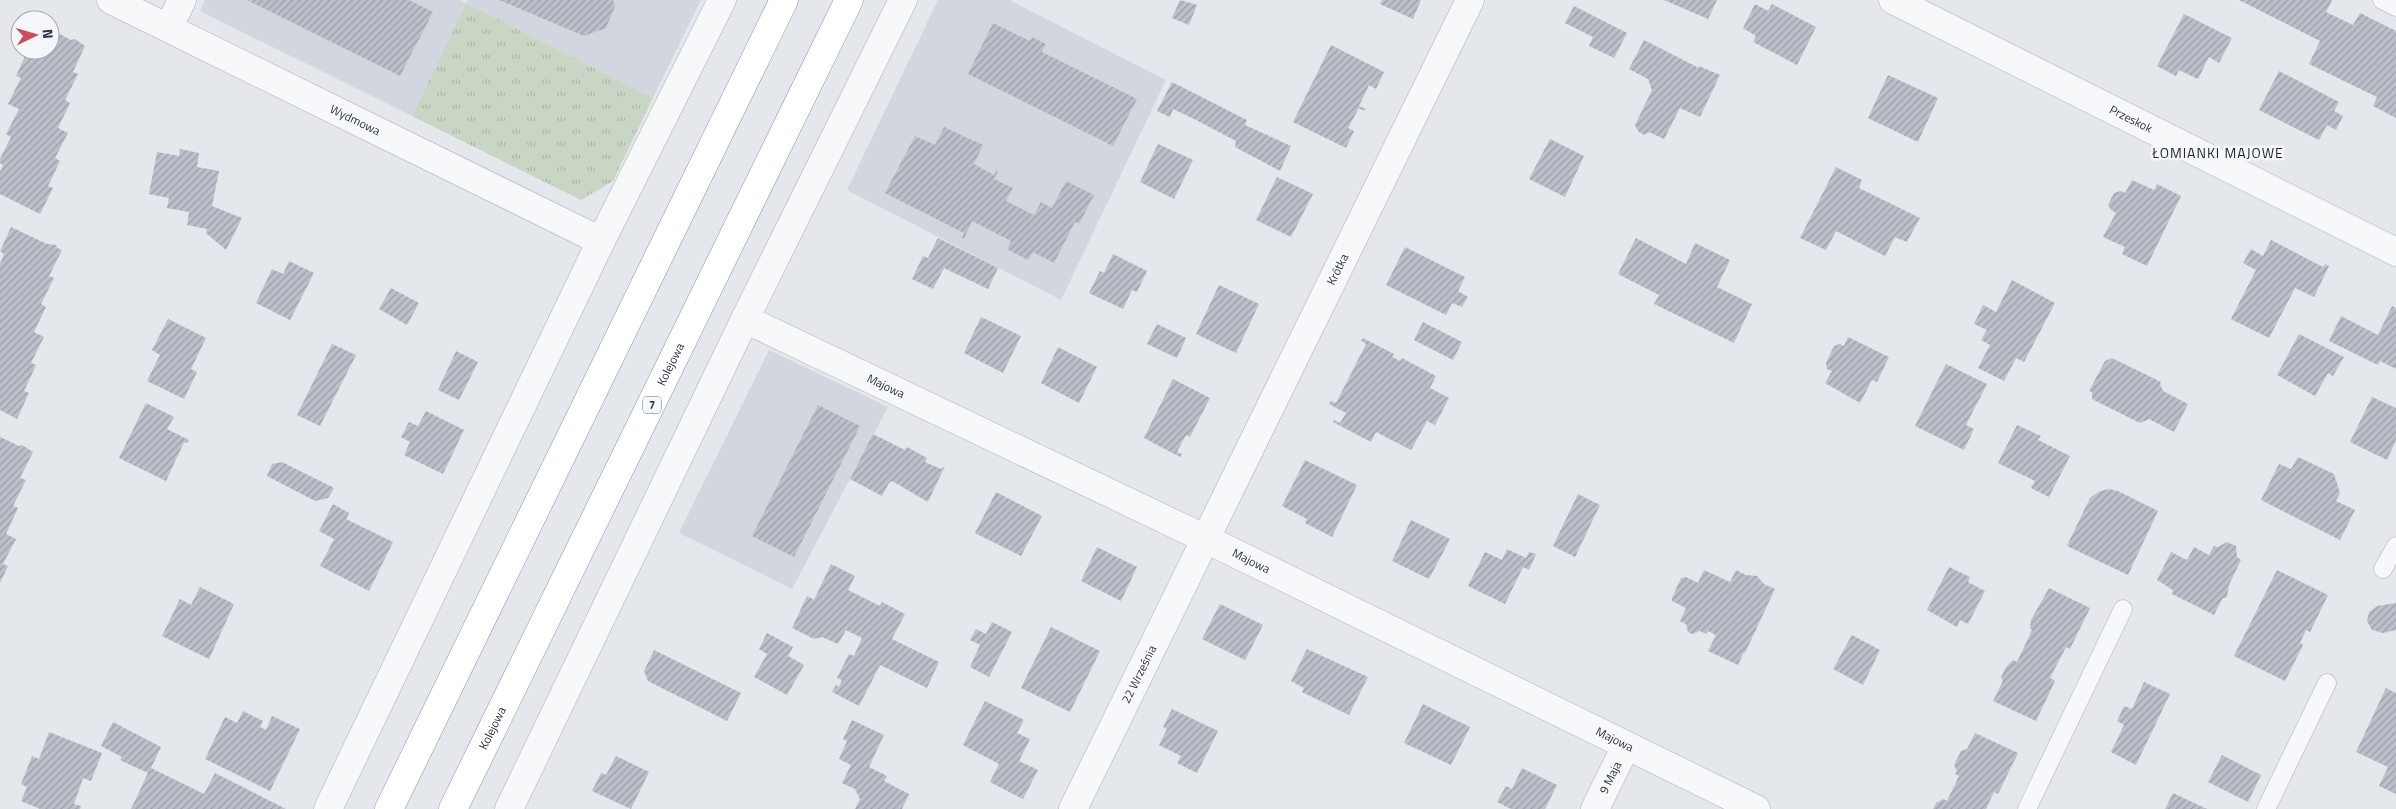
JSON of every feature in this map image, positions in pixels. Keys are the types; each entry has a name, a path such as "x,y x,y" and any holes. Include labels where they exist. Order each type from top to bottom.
{"highway":[{"path":"389,809 784,0"},
{"name":"Kolejowa","path":"453,809 849,0"}],"street":[{"name":"Wydmowa","path":"111,0 601,241"},
{"path":"169,28 182,0"},
{"path":"328,809 601,241 722,0"},
{"path":"509,809 744,319 903,0"},
{"name":"Krótka","path":"1206,539 1470,0"},
{"name":"Przeskok","path":"1897,1 2396,252"},
{"name":"Majowa","path":"744,319 1206,539 1756,809"},
{"name":"22 Września","path":"1073,809 1206,539"},
{"name":"9 Maja","path":"1595,809 1626,746"}],"lane":[{"path":"2382,0 2396,7"},
{"path":"2384,569 2396,546"},
{"path":"2027,809 2123,609"},
{"path":"2266,809 2328,683"}],"shaded area":[{"path":"205,0 460,0 466,3 412,116 200,11"},
{"path":"468,0 701,0 653,98 466,3"},
{"path":"938,0 1009,0 1166,80 1061,300 847,190"},
{"path":"769,350 888,407 792,589 679,533"}],"green space":[{"path":"466,3 653,98 613,181 581,200 412,116"}],"building":[{"path":"247,0 409,0 433,12 400,76"},
{"path":"499,0 613,0 615,6 606,28 584,36"},
{"path":"1180,0 1197,5 1189,25 1172,18"},
{"path":"1382,0 1421,0 1413,19 1380,4"},
{"path":"1664,0 1717,0 1708,19"},
{"path":"2239,0 2332,0 2326,12 2353,25 2360,13 2396,31 2396,118 2373,106 2377,97 2309,64 2320,41"},
{"path":"1755,4 1768,11 1772,4 1816,27 1797,65 1753,42 1756,36 1743,28"},
{"path":"1574,6 1627,33 1614,58 1589,46 1593,37 1565,23"},
{"path":"2184,14 2232,38 2219,63 2209,57 2198,79 2179,70 2176,76 2157,66"},
{"path":"993,23 1030,41 1032,37 1046,44 1042,52 1137,99 1113,146 968,74"},
{"path":"60,34 71,40 75,39 85,46 73,72 78,74 65,100 70,103 58,128 68,133 55,158 60,161 48,186 53,188 40,214 0,194 0,172 3,165 0,163 0,159 11,137 6,134 19,109 8,104 21,78 16,76 23,60 60,60"},
{"path":"1644,40 1698,68 1699,66 1720,75 1700,117 1680,108 1664,139 1649,132 1644,135 1638,131 1635,125 1652,90 1648,79 1629,69"},
{"path":"1331,45 1384,72 1376,89 1369,85 1359,106 1366,109 1364,111 1359,108 1348,128 1354,131 1346,148 1293,122"},
{"path":"2279,71 2339,102 2334,111 2343,116 2336,130 2327,125 2319,140 2259,110"},
{"path":"1888,75 1938,98 1918,142 1868,118"},
{"path":"1172,82 1247,120 1245,125 1291,146 1280,171 1235,147 1236,141 1196,120 1173,109 1170,117 1157,111"},
{"path":"944,127 983,145 974,164 994,175 997,170 994,179 1013,188 1006,201 1034,215 1041,202 1052,208 1066,181 1094,195 1079,224 1075,222 1054,263 1033,252 1028,260 1007,249 1011,241 972,221 964,239 962,238 964,233 885,193 915,136 935,145"},
{"path":"1550,139 1584,156 1565,197 1529,179"},
{"path":"1158,144 1193,160 1174,199 1140,182"},
{"path":"180,149 199,153 197,167 219,171 212,206 242,218 226,250 206,233 207,229 187,225 189,212 167,208 169,198 149,194 157,152 179,156"},
{"path":"1836,167 1862,180 1859,188 1920,218 1907,242 1895,237 1885,256 1836,231 1826,250 1800,238"},
{"path":"1277,177 1313,194 1291,237 1256,220"},
{"path":"2132,180 2154,190 2157,184 2181,196 2147,266 2122,254 2125,247 2103,237 2116,213 2108,205 2114,193 2121,191 2125,193"},
{"path":"11,227 47,244 56,245 57,248 62,250 49,276 54,278 41,304 46,307 34,332 44,337 31,363 36,365 24,391 29,393 17,419 0,410 0,264 4,254 0,251"},
{"path":"938,238 998,268 988,289 944,268 933,289 912,279 923,256 928,258"},
{"path":"1636,238 1686,264 1695,243 1730,260 1717,287 1752,304 1734,343 1654,304 1659,295 1618,274"},
{"path":"2271,240 2323,267 2325,264 2329,266 2314,297 2295,288 2269,338 2231,319 2256,270 2243,263 2251,249 2263,256"},
{"path":"1405,247 1465,277 1458,291 1468,297 1462,307 1452,303 1446,315 1386,285"},
{"path":"1113,254 1147,271 1137,292 1132,290 1123,309 1089,293 1100,271 1104,273"},
{"path":"289,261 314,273 290,320 256,303 272,269 283,274"},
{"path":"2012,280 2055,303 2024,362 2016,358 2004,381 1978,368 1990,345 1981,340 1987,330 1974,324 1983,305 1996,312"},
{"path":"1219,285 1259,304 1236,353 1196,334"},
{"path":"391,288 419,303 407,325 379,309"},
{"path":"2392,306 2396,308 2396,369 2380,361 2378,365 2329,341 2341,316 2378,335"},
{"path":"981,317 1021,336 1003,373 964,353"},
{"path":"168,319 206,338 191,369 197,372 184,399 147,381 160,355 152,350"},
{"path":"1423,322 1462,342 1453,360 1414,340"},
{"path":"1157,324 1186,338 1177,358 1147,344"},
{"path":"2299,334 2344,357 2333,376 2328,373 2315,396 2277,375"},
{"path":"1848,337 1889,357 1877,382 1872,380 1860,403 1825,383 1832,371 1827,369 1826,363 1834,346 1840,344 1844,346"},
{"path":"1363,338 1394,354 1392,357 1400,361 1402,358 1436,376 1430,388 1449,398 1435,425 1427,421 1411,450 1376,432 1371,442 1333,422 1334,420 1340,423 1346,413 1329,404 1331,401 1336,403 1366,344 1361,341"},
{"path":"332,344 356,355 320,426 297,415"},
{"path":"1058,347 1097,367 1079,403 1041,383"},
{"path":"456,351 478,362 459,400 438,390"},
{"path":"2112,358 2161,382 2163,391 2188,404 2174,432 2149,419 2140,423 2092,399 2092,392 2089,391 2105,361"},
{"path":"1946,364 1987,384 1966,425 1974,429 1964,450 1915,426"},
{"path":"1173,379 1210,398 1190,437 1186,435 1177,452 1182,454 1180,457 1144,438"},
{"path":"2372,397 2396,408 2396,440 2387,460 2350,442"},
{"path":"146,403 174,417 167,429 189,440 187,443 184,442 166,481 119,458"},
{"path":"818,405 860,426 794,557 752,536"},
{"path":"426,411 464,430 443,474 404,455 410,442 401,437 409,422 418,426"},
{"path":"2017,425 2041,436 2038,440 2070,456 2049,497 2031,488 2035,481 1998,463"},
{"path":"873,434 905,450 907,447 927,458 925,462 941,469 945,466 928,502 892,481 882,496 850,479"},
{"path":"0,437 19,446 22,445 33,452 20,478 26,480 13,506 18,508 6,534 16,539 3,564 8,566 0,583"},
{"path":"2298,457 2334,474 2340,493 2336,501 2355,510 2340,540 2261,500 2279,464 2291,469"},
{"path":"1305,460 1357,485 1332,537 1305,523 1307,519 1282,506"},
{"path":"282,462 334,488 328,498 315,501 267,476 272,464"},
{"path":"2109,489 2118,491 2158,511 2128,575 2067,546 2090,498 2100,491"},
{"path":"996,492 1042,516 1021,556 975,533"},
{"path":"1578,494 1600,505 1575,557 1553,546"},
{"path":"333,504 349,513 346,519 393,542 369,591 320,566 334,539 319,531"},
{"path":"1411,520 1450,539 1429,579 1392,561"},
{"path":"2227,542 2236,546 2237,557 2241,560 2229,585 2227,597 2222,599 2214,615 2172,594 2173,590 2157,580 2171,552 2187,560 2194,547 2209,555 2214,546 2218,547"},
{"path":"1097,547 1137,567 1121,601 1081,581"},
{"path":"1507,549 1526,558 1529,552 1536,554 1529,570 1523,567 1505,604 1468,586 1485,552 1502,560"},
{"path":"831,564 855,576 848,590 880,606 882,602 905,614 892,639 939,662 927,688 880,665 859,706 832,692 836,685 839,687 842,680 837,678 849,654 854,656 862,638 846,630 838,644 822,637 814,639 792,628 807,596 814,600"},
{"path":"1949,567 1970,577 1968,582 1985,591 1968,624 1960,620 1957,627 1927,610"},
{"path":"1704,570 1730,582 1736,570 1746,575 1757,576 1764,584 1775,589 1738,665 1708,651 1716,635 1708,631 1706,634 1700,631 1692,634 1688,632 1686,624 1680,621 1686,608 1672,601 1681,578 1686,577 1698,583"},
{"path":"2277,570 2328,595 2310,632 2306,630 2300,643 2303,645 2285,681 2234,656"},
{"path":"200,587 234,604 209,659 162,636 180,599 191,605"},
{"path":"2049,588 2090,608 2070,649 2066,647 2050,678 2055,681 2036,721 1993,701 2003,681 2001,677 2006,667 2013,660 2017,662 2032,630 2030,629 2031,620"},
{"path":"2396,603 2396,630 2383,633 2372,630 2367,621 2369,612 2377,606"},
{"path":"1220,604 1263,625 1245,660 1202,639"},
{"path":"992,622 1012,632 989,677 970,667 980,645 970,640 976,629 986,634"},
{"path":"1051,627 1100,651 1070,712 1021,688"},
{"path":"767,633 793,647 788,656 804,665 787,695 754,677 767,654 759,649"},
{"path":"1852,635 1880,650 1863,685 1833,669"},
{"path":"1307,649 1368,677 1349,715 1302,692 1304,688 1291,681"},
{"path":"654,650 741,693 727,721 648,681 644,671"},
{"path":"2144,682 2170,694 2136,765 2111,752 2124,725 2117,721 2124,706 2132,709"},
{"path":"2386,688 2396,693 2396,794 2379,786 2388,767 2356,752"},
{"path":"985,701 1024,720 1017,733 1030,739 1019,761 1038,770 1023,799 990,782 999,764 963,745"},
{"path":"1423,704 1470,727 1451,765 1404,743"},
{"path":"1172,709 1218,731 1197,773 1177,763 1181,756 1159,745 1167,729 1163,727"},
{"path":"243,711 263,721 260,727 266,730 272,716 300,729 270,791 205,759 225,717 237,723"},
{"path":"852,720 884,735 869,767 887,776 884,781 909,794 902,809 855,809 860,799 855,789 842,783 851,765 839,759 847,741 843,739"},
{"path":"113,722 161,747 151,768 204,794 215,773 286,809 131,809 148,773 120,760 122,757 101,746"},
{"path":"49,732 102,753 91,781 83,778 74,804 81,806 80,809 40,809 21,801 27,787 21,784 32,756 39,759"},
{"path":"1975,733 2018,753 1998,794 1994,792 1986,809 1933,809 1936,803 1943,799 1947,801 1959,776 1955,774 1957,771 1954,765 1961,751 1967,749"},
{"path":"2222,755 2261,775 2248,802 2208,782"},
{"path":"616,756 649,772 631,809 592,791 601,773 606,775"},
{"path":"1522,768 1557,785 1545,809 1511,809 1497,802 1506,786 1512,789"},
{"path":"2173,793 2207,809 2165,809"}],"district":[{"name":"ŁOMIANKI MAJOWE","path":"2218,153"}]}
